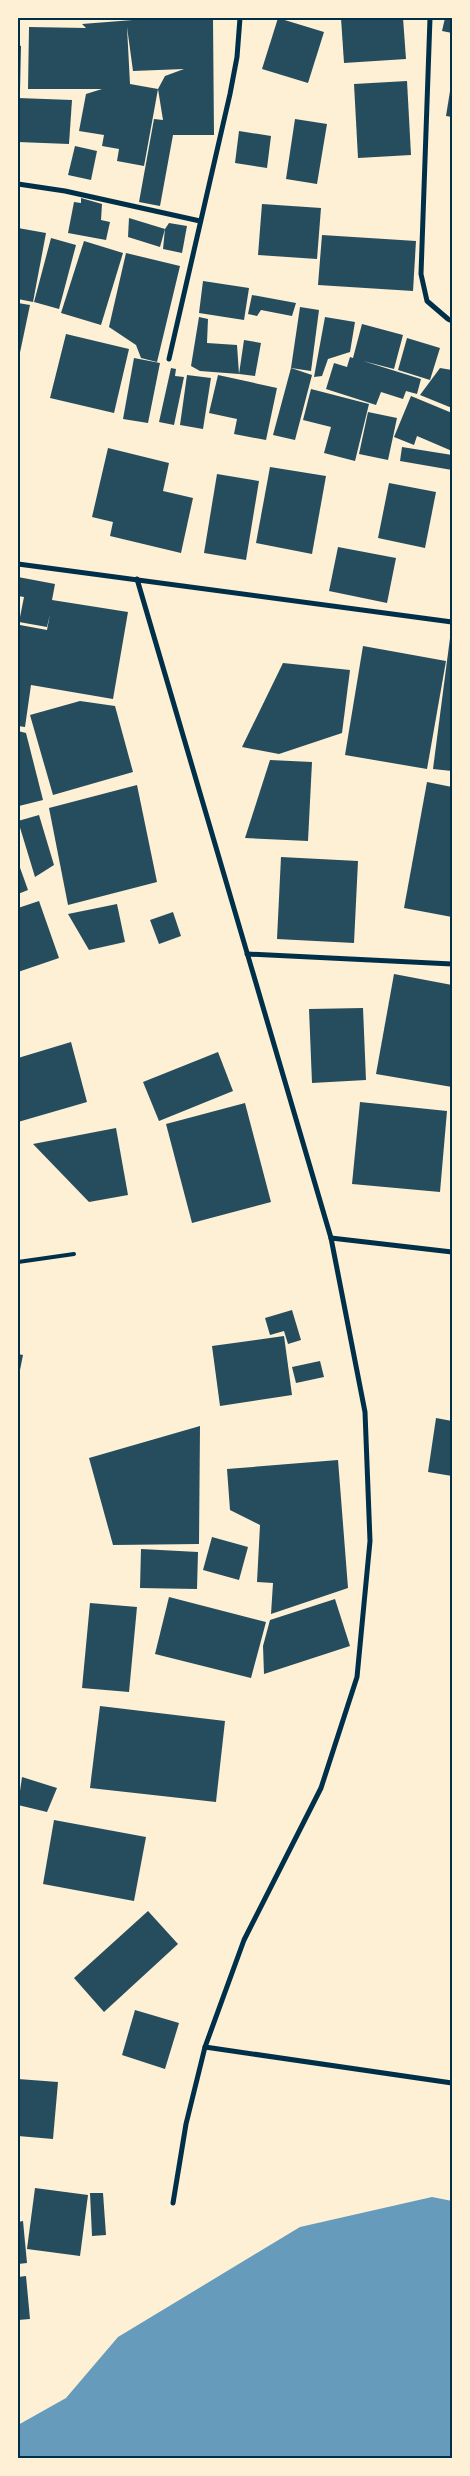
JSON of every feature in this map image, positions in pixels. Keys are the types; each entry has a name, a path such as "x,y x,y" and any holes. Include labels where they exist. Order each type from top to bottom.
{"street":[{"path":"169,359 237,57 240,18"},
{"path":"430,18 421,274 427,300 452,321"},
{"path":"18,184 66,191 200,221"},
{"path":"18,564 452,622"},
{"path":"137,579 331,1238 365,1412 370,1541 356,1677 322,1788 244,1940 205,2047 186,2124 174,2203"},
{"path":"247,954 452,964"},
{"path":"331,1238 452,1252"},
{"path":"205,2047 452,2083"}],"lane":[{"path":"18,1262 74,1254"}],"water":[{"path":"432,2197 452,2201 452,2458 18,2458 18,2425 66,2398 118,2337 300,2227"}],"building":[{"path":"158,18 213,19 214,135 173,135 160,206 139,202 154,119 163,120 158,89 144,166 117,161 119,149 102,146 104,135 79,131 86,94 102,89 28,89 29,27 86,28 82,24","holes":["127,27 133,71 184,69 165,76 158,89 130,84"]},
{"path":"278,18 324,32 308,83 262,69"},
{"path":"341,18 403,18 406,59 344,63"},
{"path":"445,18 452,18 452,33 442,31"},
{"path":"18,45 21,46 20,91 18,91"},
{"path":"407,81 411,155 358,158 354,84"},
{"path":"452,85 452,117 446,116"},
{"path":"18,98 72,100 69,144 18,142"},
{"path":"295,119 327,124 317,184 286,179"},
{"path":"239,131 271,136 267,168 235,163"},
{"path":"75,146 97,151 91,180 68,175"},
{"path":"81,198 102,204 101,220 110,222 106,240 68,233 74,202 81,203"},
{"path":"262,204 321,208 317,259 258,255"},
{"path":"129,218 165,229 160,247 128,237"},
{"path":"169,223 187,226 182,253 163,249 165,229"},
{"path":"18,228 46,233 33,302 18,299"},
{"path":"322,235 416,241 413,291 318,285"},
{"path":"51,238 76,245 59,309 34,302"},
{"path":"84,241 123,253 101,325 61,313"},
{"path":"126,253 180,266 157,362 141,358 136,345 109,327"},
{"path":"203,281 249,288 244,320 199,313"},
{"path":"252,295 296,303 292,316 261,310 257,316 248,314"},
{"path":"18,303 30,305 18,362"},
{"path":"300,307 319,310 311,371 291,368"},
{"path":"199,317 208,319 207,343 237,345 239,374 200,371 191,366"},
{"path":"325,317 355,322 350,352 328,359 322,376 314,377"},
{"path":"362,324 403,335 394,369 363,361 421,379 417,394 406,391 403,399 381,392 376,405 326,389 334,363 347,367 350,357 353,358"},
{"path":"66,334 129,349 114,413 50,398"},
{"path":"407,338 440,348 430,380 398,370"},
{"path":"244,340 261,343 255,376 239,374"},
{"path":"134,358 160,363 148,423 123,419"},
{"path":"171,368 176,369 175,376 184,377 174,425 159,422"},
{"path":"291,368 312,375 295,440 273,435"},
{"path":"440,368 452,370 452,408 420,395"},
{"path":"187,375 211,378 203,429 180,425"},
{"path":"218,375 277,388 266,440 234,434 237,419 209,413"},
{"path":"311,389 369,404 355,461 324,453 331,427 303,420"},
{"path":"411,396 452,413 452,451 417,436 414,445 394,437"},
{"path":"368,412 397,418 388,460 359,454"},
{"path":"402,447 452,455 452,470 400,461"},
{"path":"108,448 169,463 163,491 193,498 181,553 110,536 113,522 92,517"},
{"path":"270,467 326,476 312,554 256,543"},
{"path":"217,474 259,481 246,560 204,553"},
{"path":"389,483 436,492 425,548 378,538"},
{"path":"338,547 396,558 387,603 329,591"},
{"path":"18,577 55,584 52,600 128,612 113,699 31,685 25,727 18,726 18,638 20,625 47,630 50,614 47,627 19,622 24,597 18,596"},
{"path":"450,638 452,638 452,771 433,769"},
{"path":"363,646 446,661 427,769 345,755"},
{"path":"283,663 350,670 342,733 279,754 242,747"},
{"path":"80,701 115,706 133,772 53,795 30,715"},
{"path":"18,731 26,733 43,800 19,806"},
{"path":"270,760 312,762 308,841 245,838"},
{"path":"427,782 452,787 452,917 404,908"},
{"path":"137,785 157,882 68,905 49,808"},
{"path":"39,815 54,865 35,877 18,821"},
{"path":"281,857 358,861 354,943 277,939"},
{"path":"18,862 28,890 18,894"},
{"path":"39,901 59,958 18,972 18,908"},
{"path":"117,904 125,942 89,950 68,914"},
{"path":"173,912 181,936 159,944 150,920"},
{"path":"394,974 452,985 452,1087 376,1074"},
{"path":"363,1008 366,1080 312,1083 309,1009"},
{"path":"71,1042 87,1102 18,1122 18,1058"},
{"path":"218,1052 233,1091 159,1121 143,1082"},
{"path":"360,1102 447,1111 440,1192 352,1184"},
{"path":"245,1103 271,1202 192,1223 166,1124"},
{"path":"116,1128 128,1195 89,1202 33,1144"},
{"path":"292,1310 301,1340 288,1344 284,1331 270,1335 265,1318"},
{"path":"284,1336 292,1395 220,1406 212,1346"},
{"path":"18,1354 23,1355 18,1380"},
{"path":"320,1361 324,1377 296,1383 292,1367"},
{"path":"436,1418 452,1421 452,1476 428,1472"},
{"path":"200,1426 199,1544 113,1545 89,1458"},
{"path":"338,1460 348,1588 271,1614 273,1583 257,1582 260,1525 230,1510 227,1469"},
{"path":"212,1537 248,1547 239,1580 203,1570"},
{"path":"141,1549 198,1552 197,1589 140,1588"},
{"path":"169,1597 266,1622 251,1678 155,1654"},
{"path":"335,1599 350,1646 264,1674 263,1646 270,1620"},
{"path":"90,1603 137,1607 129,1692 82,1688"},
{"path":"100,1706 225,1721 216,1802 90,1788"},
{"path":"22,1777 57,1788 47,1812 18,1805"},
{"path":"54,1820 146,1837 134,1901 43,1884"},
{"path":"148,1911 178,1944 104,2012 74,1978"},
{"path":"135,2010 179,2023 165,2069 122,2055"},
{"path":"18,2079 58,2082 53,2139 18,2136"},
{"path":"35,2188 88,2195 80,2256 27,2249"},
{"path":"90,2193 103,2193 106,2235 92,2236"},
{"path":"23,2221 27,2263 18,2264 18,2222"},
{"path":"26,2276 30,2319 18,2320 18,2277"}]}
